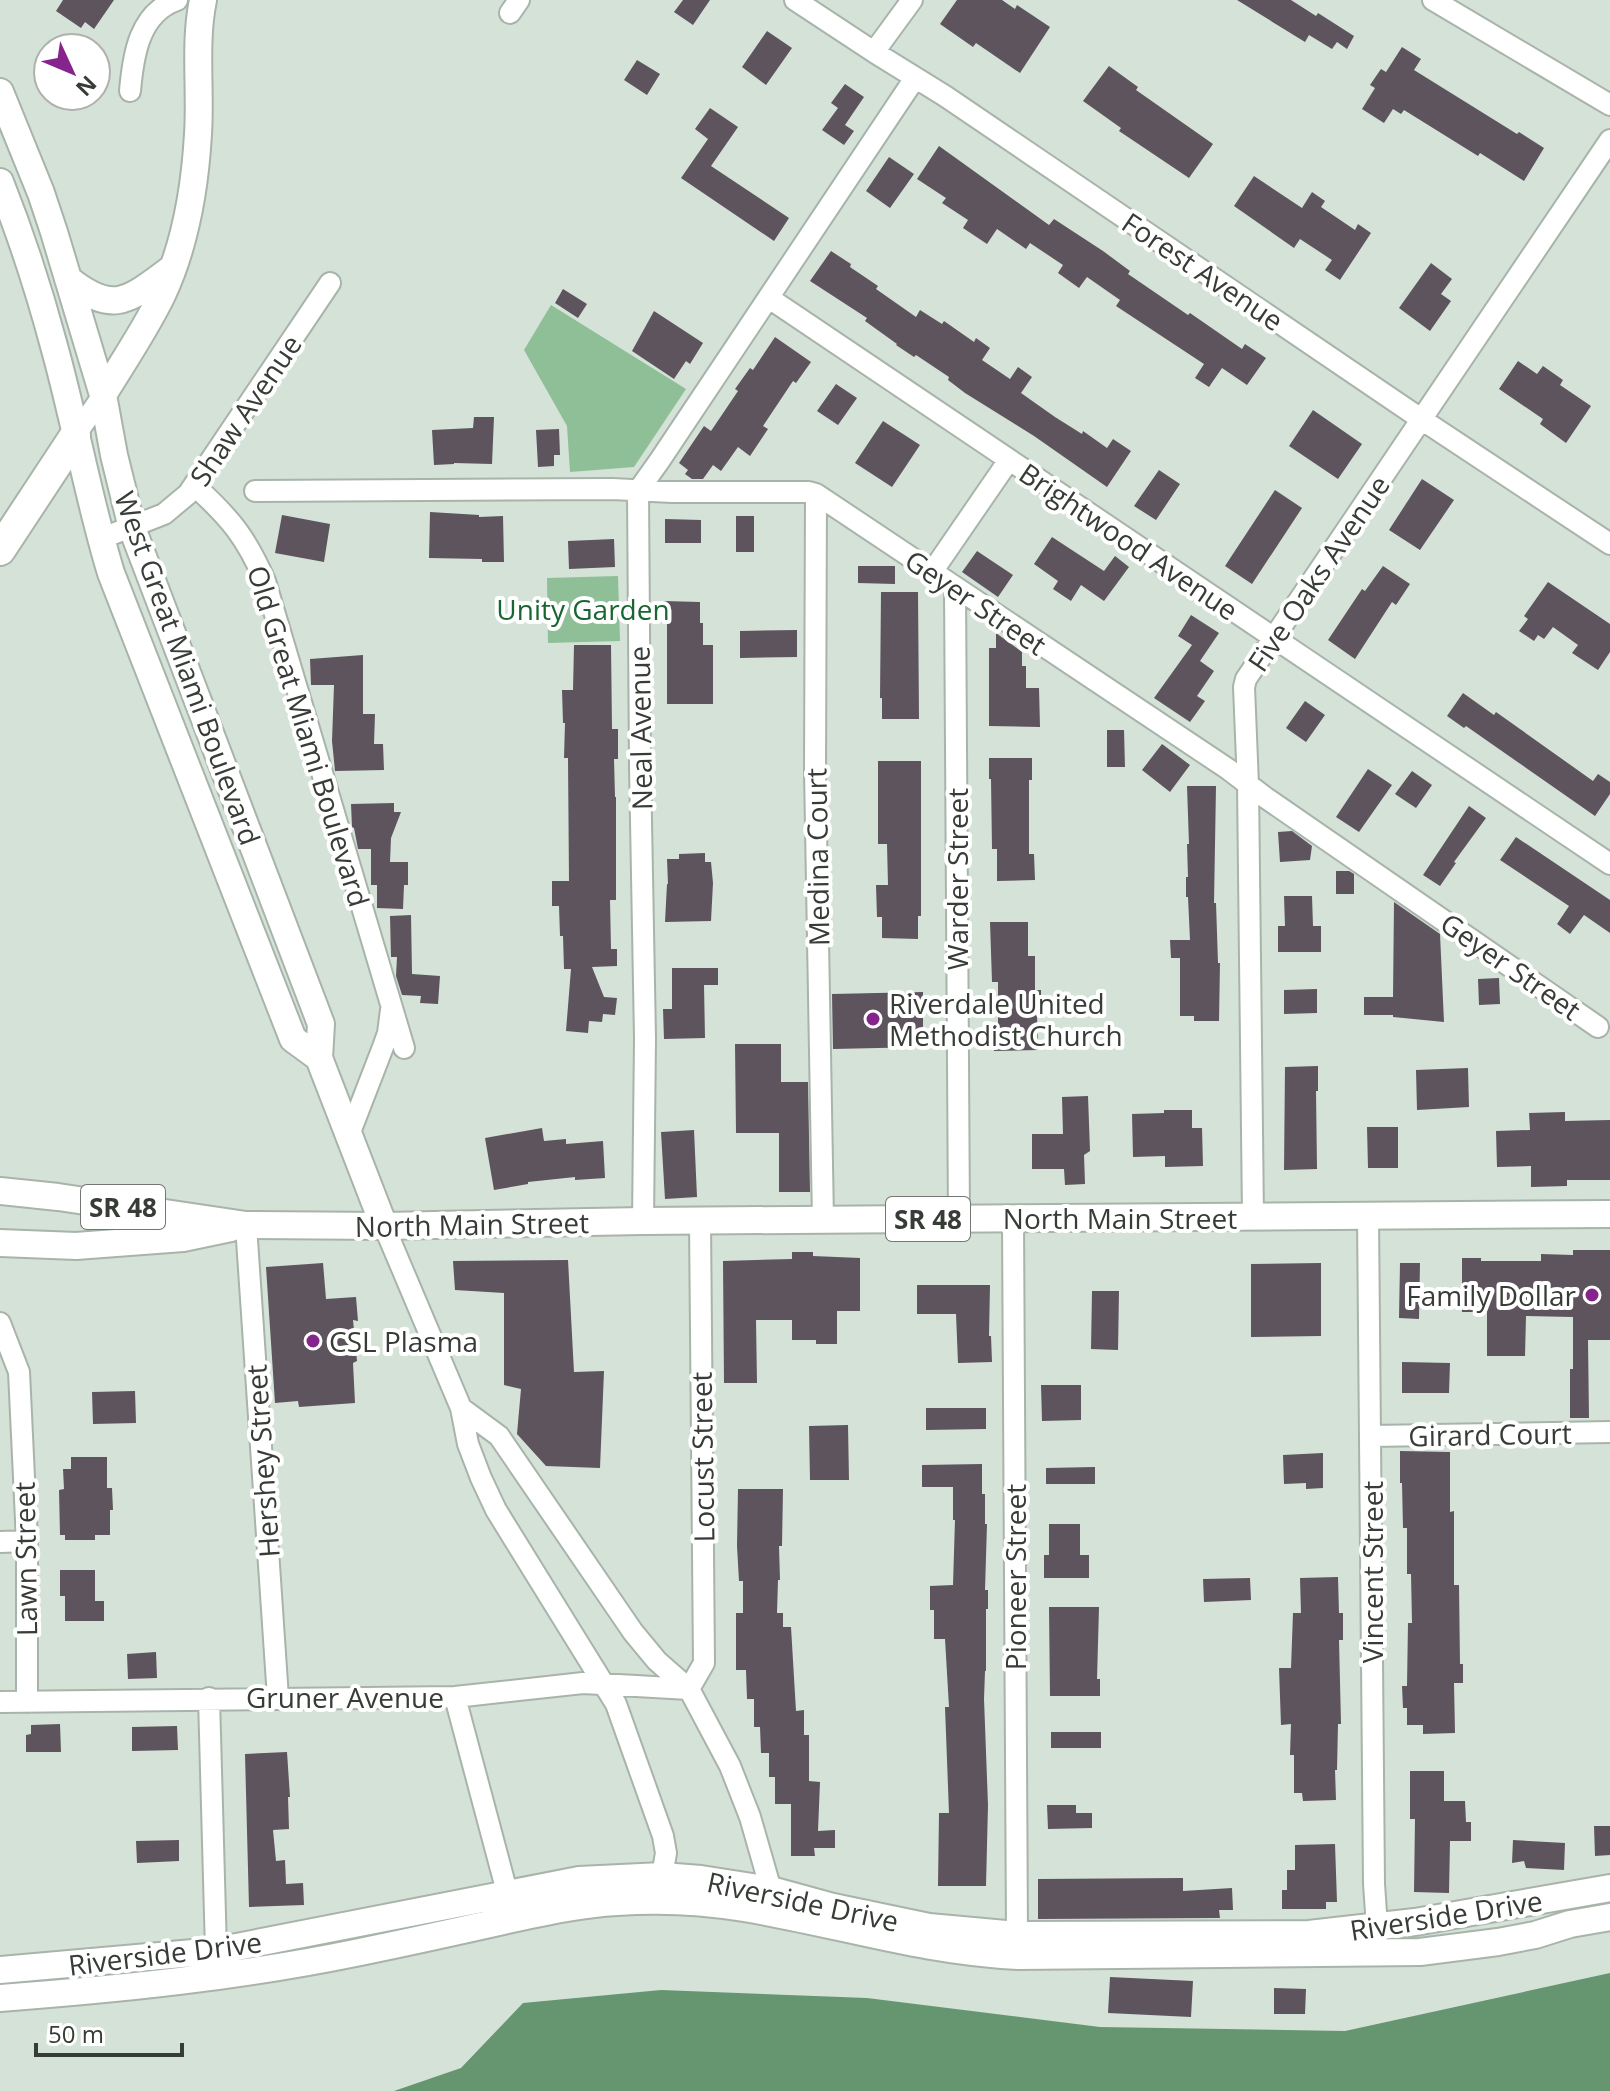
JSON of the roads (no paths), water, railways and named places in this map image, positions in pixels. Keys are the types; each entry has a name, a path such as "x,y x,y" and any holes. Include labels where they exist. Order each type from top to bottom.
{"highway":[{"path":"0,550 75,436"}],"main road":[{"path":"103,395 151,316 182,234 195,166 203,0"},
{"name":"West Great Miami Boulevard","path":"0,92 41,193 68,279 103,395 132,528 321,1024 319,1058 384,1226"},
{"name":"West Great Miami Boulevard","path":"0,182 55,347 100,539 117,587 293,1039 319,1058"},
{"path":"68,279 97,298 115,302 142,291 171,269"},
{"name":"North Main Street","path":"0,1191 246,1225 1610,1214"},
{"name":"North Main Street","path":"0,1243 76,1246 168,1240 246,1225"},
{"name":"Riverside Drive","path":"0,1970 216,1951 579,1880 662,1876 701,1879 771,1890 848,1911 929,1927 1017,1935 1309,1934 1415,1922 1610,1888"},
{"name":"Riverside Drive","path":"0,1998 157,1985 273,1967 548,1911 615,1902 685,1901 743,1908 931,1947 985,1955 1018,1956 1420,1952 1498,1942 1610,1917"}],"street":[{"path":"130,91 132,61 138,43 156,12 177,0"},
{"name":"Forest Avenue","path":"795,0 971,114 1610,544"},
{"path":"874,52 912,0"},
{"path":"1433,0 1610,105"},
{"path":"638,491 915,78"},
{"name":"Five Oaks Avenue","path":"1253,1217 1246,679 1610,140"},
{"name":"Shaw Avenue","path":"100,539 164,514 195,486 330,283"},
{"name":"Brightwood Avenue","path":"769,298 1610,864"},
{"path":"75,436 103,395"},
{"path":"932,572 1009,460"},
{"name":"Old Great Miami Boulevard","path":"195,486 218,507 245,540 265,581 404,1048"},
{"path":"255,491 612,489 816,494"},
{"name":"Neal Avenue","path":"638,491 645,1038 643,1221"},
{"name":"Geyer Street","path":"816,494 1248,785 1598,1027"},
{"name":"Medina Court","path":"816,494 815,772 823,1220"},
{"name":"Warder Street","path":"955,588 959,1219"},
{"name":"Old Great Miami Boulevard","path":"349,1135 388,1033 391,1004"},
{"name":"Vincent Street","path":"1368,1216 1374,1884 1377,1927"},
{"name":"Pioneer Street","path":"1013,1219 1017,1935"},
{"name":"Locust Street","path":"689,1689 704,1663 700,1221"},
{"name":"Hershey Street","path":"246,1225 278,1698"},
{"path":"384,1226 461,1408 468,1444 496,1510 616,1704 659,1822 666,1853 662,1876"},
{"name":"Lawn Street","path":"0,1323 19,1372 27,1541 27,1702"},
{"path":"461,1408 499,1436 633,1632 657,1661 689,1689 730,1766 750,1817 771,1890"},
{"name":"Girard Court","path":"1371,1436 1610,1432"},
{"path":"0,1542 27,1541"},
{"name":"Gruner Avenue","path":"0,1702 455,1697 583,1683 689,1689"},
{"path":"455,1697 507,1892"},
{"path":"209,1698 216,1951"}],"place":[{"name":"Riverdale United Methodist Church","path":"873,1019"},
{"name":"Family Dollar","path":"1592,1295"},
{"name":"CSL Plasma","path":"313,1341"}],"park label":[{"name":"Unity Garden","path":"583,609"}]}
